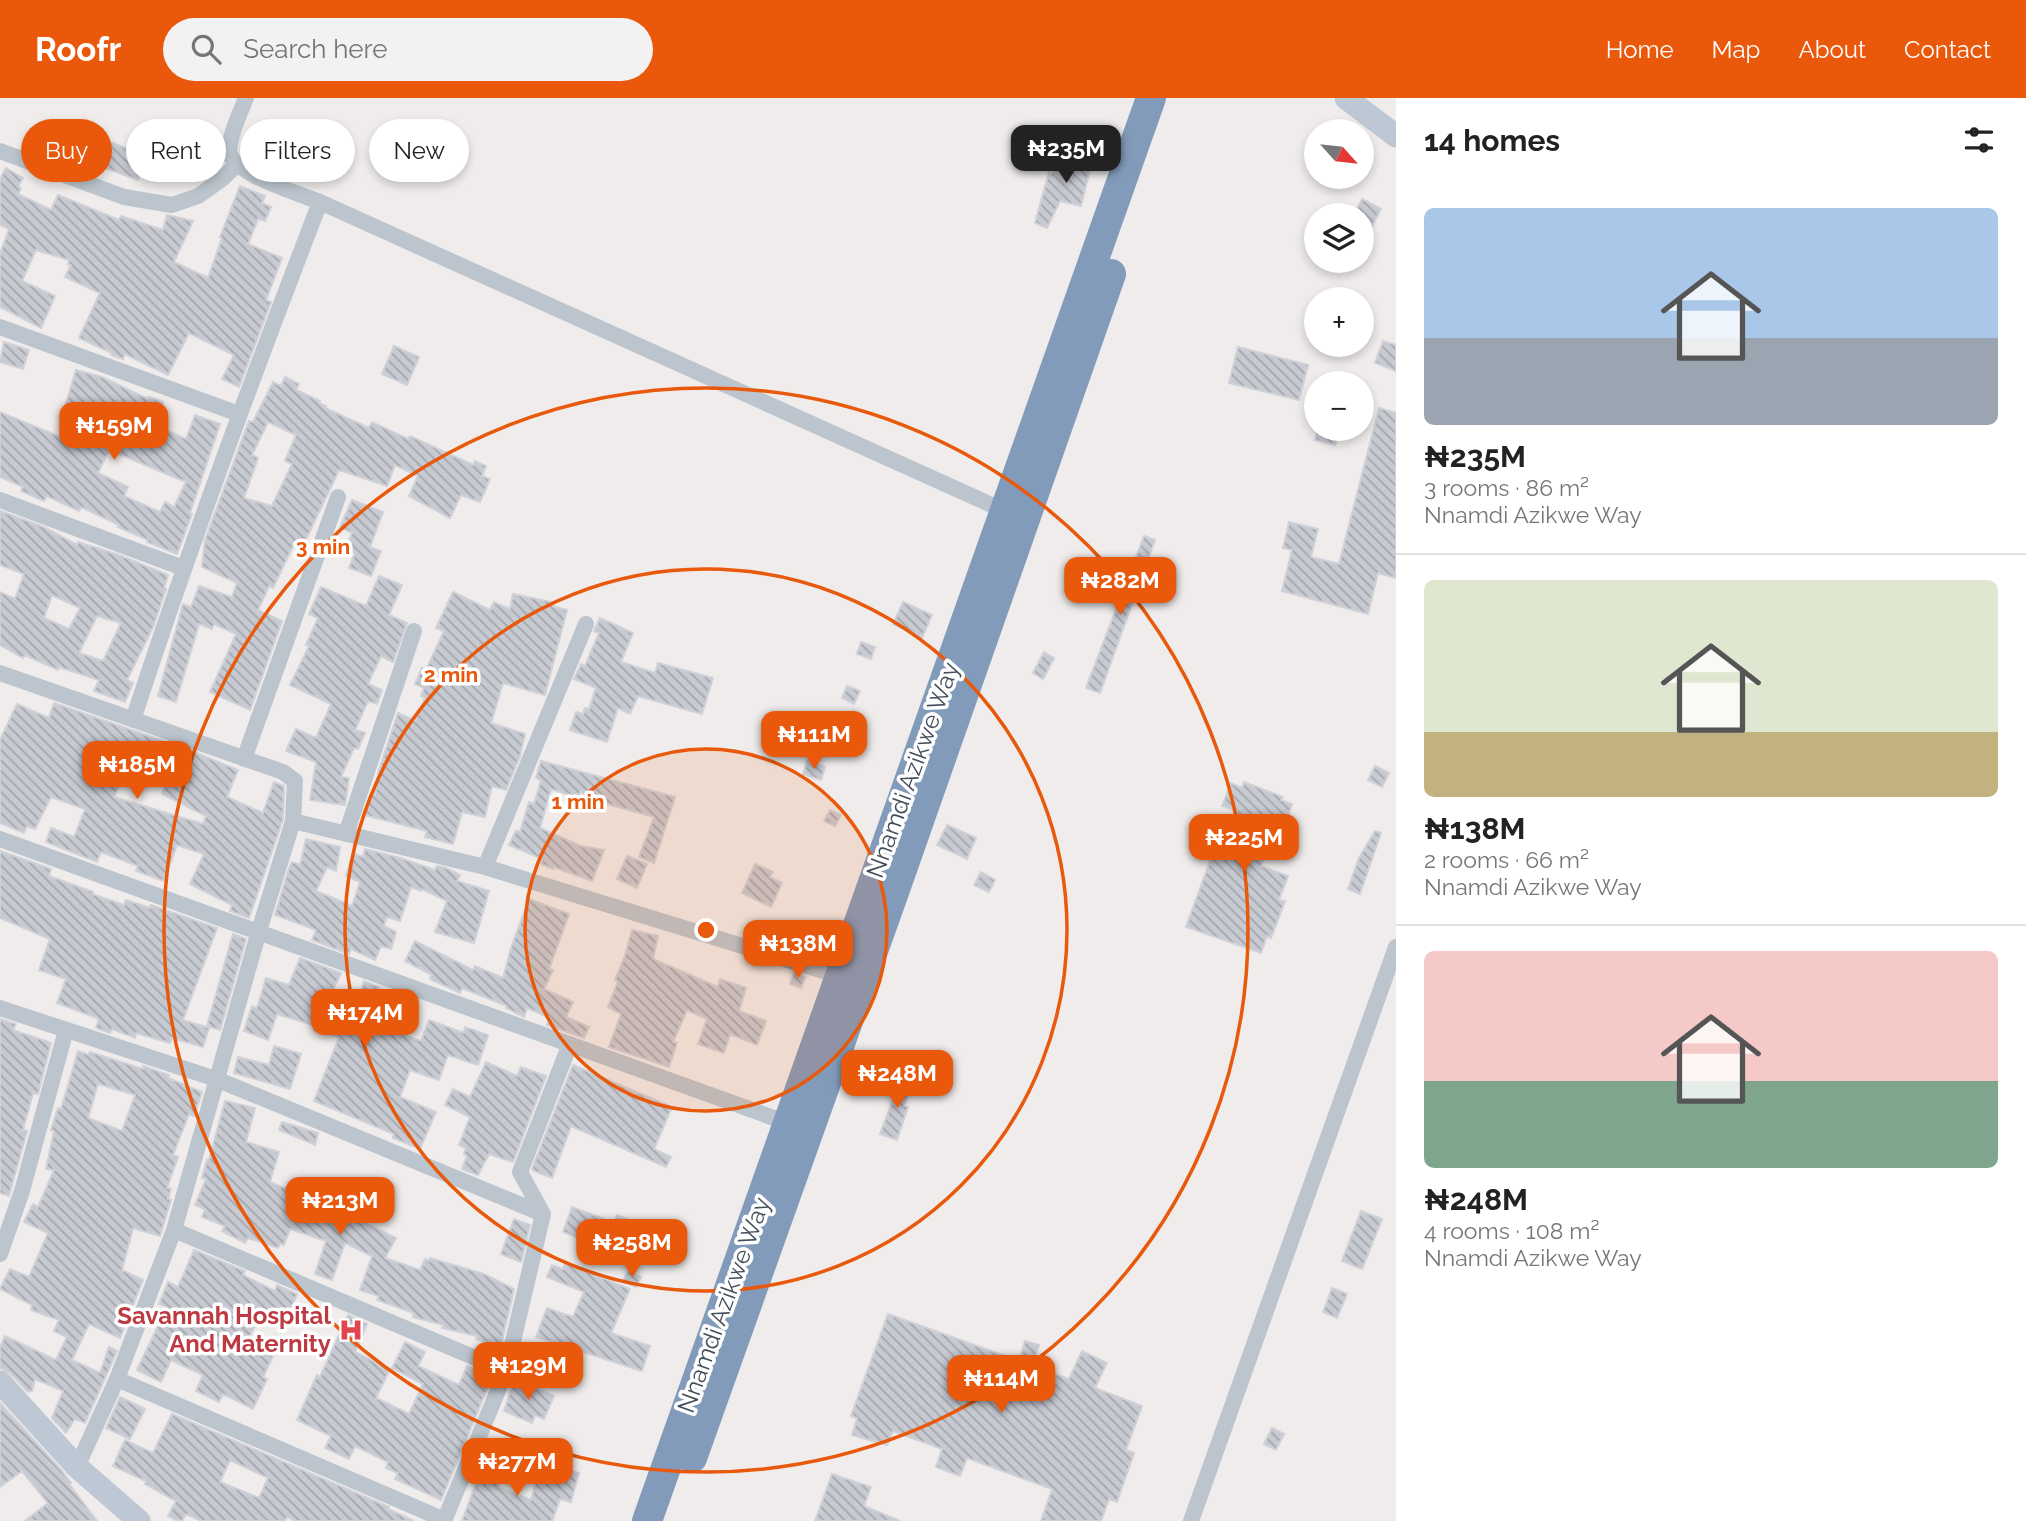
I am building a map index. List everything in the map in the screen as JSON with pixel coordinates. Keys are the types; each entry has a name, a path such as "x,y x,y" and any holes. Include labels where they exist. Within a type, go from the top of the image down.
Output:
{"highway":[{"name":"Nnamdi Azikwe Way","path":"647,1521 1151,98"},
{"name":"Nnamdi Azikwe Way","path":"669,1521 893,895 1172,98"}],"street":[{"path":"246,98 230,141 230,154 237,164 255,176 320,202 1005,511"},
{"path":"1346,98 1396,136"},
{"path":"0,151 124,197 172,205 198,196 237,164"},
{"path":"133,720 183,568 320,202"},
{"path":"0,327 239,414"},
{"path":"244,759 338,498"},
{"path":"0,500 183,568"},
{"path":"485,867 586,624"},
{"path":"346,834 414,631"},
{"path":"0,673 291,776 296,788 293,821 258,931 174,1230 117,1379 76,1467"},
{"path":"293,821 485,867 840,976"},
{"path":"0,839 788,1123"},
{"path":"1191,1521 1396,947"},
{"path":"0,1008 216,1079 543,1214"},
{"path":"0,1254 22,1191 66,1030"},
{"path":"117,1379 445,1520 506,1371 543,1214 520,1172 570,1044"},
{"path":"174,1230 506,1371"},
{"path":"0,1382 76,1467 139,1521"}],"building":[{"path":"112,143 126,148 126,176 112,171"},
{"path":"1076,144 1095,149 1081,206 1060,201 1047,228 1035,223 1049,172 1052,173 1054,166 1070,169"},
{"path":"6,168 21,177 18,194 51,210 58,195 119,220 121,216 163,230 167,215 193,221 174,262 208,278 222,238 220,237 240,186 265,196 262,203 271,207 265,221 258,219 248,244 282,258 266,300 271,302 239,387 222,379 234,355 189,333 168,375 125,354 123,359 111,355 112,353 79,338 100,293 65,277 71,265 68,264 69,260 36,250 22,281 55,296 41,328 0,307 0,254 9,229 0,225 0,179"},
{"path":"1374,205 1381,209 1374,223"},
{"path":"1383,341 1396,345 1396,371 1375,363"},
{"path":"4,342 29,350 23,369 0,362"},
{"path":"394,346 419,357 407,385 382,374"},
{"path":"1238,347 1308,365 1304,371 1299,400 1229,383"},
{"path":"76,370 102,377 148,399 149,397 163,402 154,425 186,439 195,415 220,424 177,554 147,542 148,540 81,507 79,511 47,496 44,501 21,491 23,487 0,477 0,412 75,443 90,411 66,403","holes":["109,450 186,482 174,507 165,502 160,512 124,496 128,487 98,473"]},
{"path":"285,377 299,384 296,390 320,401 325,408 369,428 372,422 473,465 475,461 486,466 482,476 490,479 480,502 461,495 450,518 409,496 418,476 395,465 387,486 339,470 301,550 293,546 273,588 269,586 258,610 282,621 250,710 210,692 236,634 214,624 212,629 199,624 176,702 158,696 183,604 191,607 199,586 232,597 237,583 202,567 205,540 249,421 253,422 273,382 281,386","holes":["268,422 296,435 285,461 292,464 272,506 244,498 258,458 252,455"]},
{"path":"1379,408 1396,413 1396,578 1378,573 1368,614 1282,591 1292,550 1283,548 1289,522 1318,529 1311,557 1339,564 1371,441 1374,441"},
{"path":"1319,441 1336,441 1335,445"},
{"path":"352,500 383,512 370,547 381,551 371,576 349,568 355,553 346,549 352,533 340,527"},
{"path":"0,511 44,527 77,545 78,542 119,555 168,575 153,627 127,680 133,683 125,702 94,691 99,680 59,667 58,670 25,655 23,658 0,645 0,592 15,599 24,574 0,565","holes":["52,595 80,608 69,629 44,618","97,616 121,623 103,661 79,653"]},
{"path":"1144,536 1155,540 1100,693 1086,688"},
{"path":"379,576 402,585 389,615 407,623 393,662 381,656 368,684 382,690 377,704 368,701 355,730 365,733 358,749 354,748 341,777 349,778 345,805 310,800 316,762 286,751 296,729 316,738 331,704 290,685 309,646 306,645 318,618 309,614 321,587 366,606"},
{"path":"453,592 490,610 494,602 510,609 513,594 552,602 552,606 567,610 545,695 503,683 491,723 525,734 520,756 506,790 492,786 485,817 462,812 453,844 425,837 427,831 364,815 371,793 375,794 379,770 398,713 415,721 425,698 421,696 424,688 415,684 422,668 426,670 444,631 436,628"},
{"path":"903,602 932,615 922,638 893,624"},
{"path":"600,618 633,633 621,662 655,673 658,663 713,678 702,714 638,696 630,714 618,708 607,742 570,730 576,712 583,714 585,708 589,709 596,688 574,679 581,664 585,666 599,633 594,631"},
{"path":"861,642 875,647 871,659 857,654"},
{"path":"1044,652 1054,658 1043,679 1033,673"},
{"path":"847,686 860,691 854,704 842,698"},
{"path":"54,703 238,770 227,797 263,813 274,782 284,786 283,819 249,918 230,911 232,905 190,884 204,854 177,845 164,881 136,871 138,866 101,852 97,862 46,842 51,828 74,837 85,809 51,797 35,829 27,826 24,833 0,823 0,740 17,704 49,718","holes":["138,757 170,770 162,794 206,816 203,824 114,797 124,774 128,776"]},
{"path":"541,761 675,797 654,863 639,857 654,817 604,803 605,800 580,792 579,798 551,789 540,828 581,846 604,850 592,881 541,864 540,858 509,845 516,831 520,832 529,802 534,804 541,780 536,778"},
{"path":"807,761 825,767 821,780 803,774"},
{"path":"1375,766 1389,773 1382,787 1368,780"},
{"path":"1244,782 1283,797 1281,800 1292,804 1284,826 1277,823 1261,866 1288,876 1279,900 1285,901 1271,938 1267,936 1261,953 1186,927 1214,850 1222,853 1237,811 1222,806 1231,783 1242,788"},
{"path":"830,810 841,815 835,826 824,821"},
{"path":"947,825 976,838 967,859 937,845"},
{"path":"1375,831 1381,833 1360,894 1348,889 1359,858"},
{"path":"306,839 340,847 336,871 327,867 316,891 352,906 360,882 346,876 353,853 363,857 365,849 435,870 437,866 446,868 460,875 457,881 489,891 474,943 435,932 447,901 422,889 421,891 411,887 400,921 387,917 384,926 396,932 391,949 381,946 375,960 351,949 349,954 312,940 316,930 275,915 289,868 292,862 300,865"},
{"path":"0,851 51,869 49,876 93,892 92,894 124,905 126,900 150,908 151,905 217,928 183,1020 209,1028 203,1047 172,1038 170,1043 136,1033 135,1038 112,1029 110,1033 96,1028 99,1019 57,1003 66,979 39,970 50,939 0,918"},
{"path":"627,856 647,864 637,888 617,879"},
{"path":"755,864 773,872 770,877 782,883 771,907 742,893"},
{"path":"981,872 995,880 989,892 974,885"},
{"path":"529,899 569,914 549,969 553,970 544,989 573,1002 566,1017 589,1027 584,1038 547,1025 550,1018 527,1008 524,1017 506,1008 507,1006 462,988 460,993 430,979 432,975 405,961 415,941 473,970 475,966 503,978"},
{"path":"632,930 658,936 653,959 718,987 720,979 746,988 739,1011 766,1021 757,1045 730,1034 724,1053 698,1044 707,1019 687,1010 673,1042 677,1043 669,1067 609,1047 621,1014 608,1007"},
{"path":"233,934 246,939 220,1030 207,1026"},
{"path":"300,958 341,973 332,992 359,999 364,981 379,987 375,998 391,1005 386,1029 421,1041 429,1020 464,1033 465,1027 488,1035 478,1065 448,1055 439,1080 410,1070 400,1097 436,1112 420,1149 393,1138 394,1134 314,1101 339,1037 314,1030 316,1026 277,1014 268,1040 244,1031 252,1006 257,1008 266,978 289,985"},
{"path":"794,973 805,977 801,988 790,984"},
{"path":"0,1019 16,1024 13,1030 51,1043 38,1094 33,1093 23,1130 27,1131 9,1196 0,1193"},
{"path":"274,1046 301,1054 290,1089 234,1073 238,1057 269,1065"},
{"path":"78,1051 89,1055 90,1052 143,1069 143,1066 169,1075 168,1078 202,1092 194,1116 189,1114 173,1155 178,1157 167,1188 171,1189 168,1199 171,1200 160,1236 133,1228 122,1270 143,1280 120,1338 89,1324 72,1360 100,1373 109,1347 117,1351 85,1423 75,1419 66,1433 52,1418 63,1391 35,1379 32,1391 28,1392 10,1373 0,1368 0,1347 5,1336 56,1360 67,1337 54,1331 59,1320 31,1310 32,1305 0,1289 10,1269 29,1277 48,1233 24,1222 33,1204 38,1207 54,1170 46,1169 54,1131 51,1130 58,1108 61,1109","holes":["98,1084 135,1095 122,1131 88,1118"]},
{"path":"486,1062 517,1076 521,1067 546,1076 513,1162 489,1154 478,1175 462,1169 467,1156 464,1154 466,1148 459,1145 470,1117 445,1105 453,1089 470,1097"},
{"path":"573,1065 672,1107 654,1149 671,1157 666,1167 571,1126 552,1178 532,1169"},
{"path":"902,1075 913,1079 904,1106 908,1107 897,1140 880,1134"},
{"path":"225,1101 255,1108 246,1142 279,1152 270,1182 301,1195 300,1198 332,1208 331,1210 362,1221 396,1238 385,1258 420,1270 425,1259 429,1261 430,1258 484,1274 514,1289 501,1345 413,1317 414,1313 377,1300 379,1296 360,1290 372,1256 345,1243 332,1280 315,1274 326,1241 290,1229 284,1245 280,1244 278,1248 248,1238 245,1243 222,1231 225,1226 202,1217 205,1209 195,1205 206,1179 202,1178"},
{"path":"282,1122 318,1133 315,1145 279,1130"},
{"path":"572,1207 614,1223 617,1215 654,1230 642,1261 563,1232"},
{"path":"1361,1211 1382,1219 1362,1269 1342,1261"},
{"path":"514,1219 530,1225 521,1262 501,1254"},
{"path":"194,1250 245,1271 243,1275 275,1291 277,1285 297,1294 285,1323 261,1313 247,1342 274,1354 263,1377 267,1379 253,1409 223,1394 219,1402 196,1391 203,1375 171,1360 161,1382 137,1370 167,1307 159,1304 168,1282 178,1287"},
{"path":"565,1263 630,1289 611,1333 650,1346 642,1371 536,1337 547,1308 573,1317 584,1292 547,1277 552,1265 563,1269"},
{"path":"628,1271 641,1277 636,1287 623,1281"},
{"path":"1332,1288 1347,1294 1337,1318 1323,1312"},
{"path":"888,1314 1019,1361 1025,1341 1039,1345 1032,1366 1069,1379 1082,1351 1107,1363 1095,1388 1142,1406 1126,1450 1134,1453 1117,1502 1109,1499 1101,1521 1041,1521 1052,1489 967,1458 960,1476 936,1467 942,1449 893,1431 887,1445 852,1435 857,1418 851,1416"},
{"path":"348,1315 367,1324 355,1352 390,1369 376,1398 409,1414 423,1384 392,1368 405,1342 425,1352 418,1366 459,1385 467,1366 492,1377 441,1500 395,1479 398,1473 386,1468 388,1462 355,1446 349,1459 325,1448 331,1436 297,1420"},
{"path":"517,1380 554,1396 544,1419 535,1415 532,1423 504,1411 513,1383 516,1384"},
{"path":"120,1397 145,1409 130,1439 106,1428"},
{"path":"0,1403 62,1471 97,1521 25,1521 48,1503 22,1471 0,1487"},
{"path":"172,1414 389,1507 388,1509 414,1521 296,1521 287,1517 285,1521 201,1521 186,1514 182,1521 178,1521 168,1516 176,1501 145,1484 146,1481 113,1466 125,1440 153,1453","holes":["230,1460 268,1478 259,1498 220,1482"]},
{"path":"1272,1428 1284,1434 1276,1450 1264,1444"},
{"path":"484,1461 505,1469 498,1487 531,1500 538,1473 562,1480 565,1469 579,1473 571,1502 560,1499 552,1521 462,1521"},
{"path":"832,1474 871,1487 864,1506 900,1521 815,1521"}],"place":[{"name":"Savannah Hospital And Maternity","path":"351,1330"}]}
